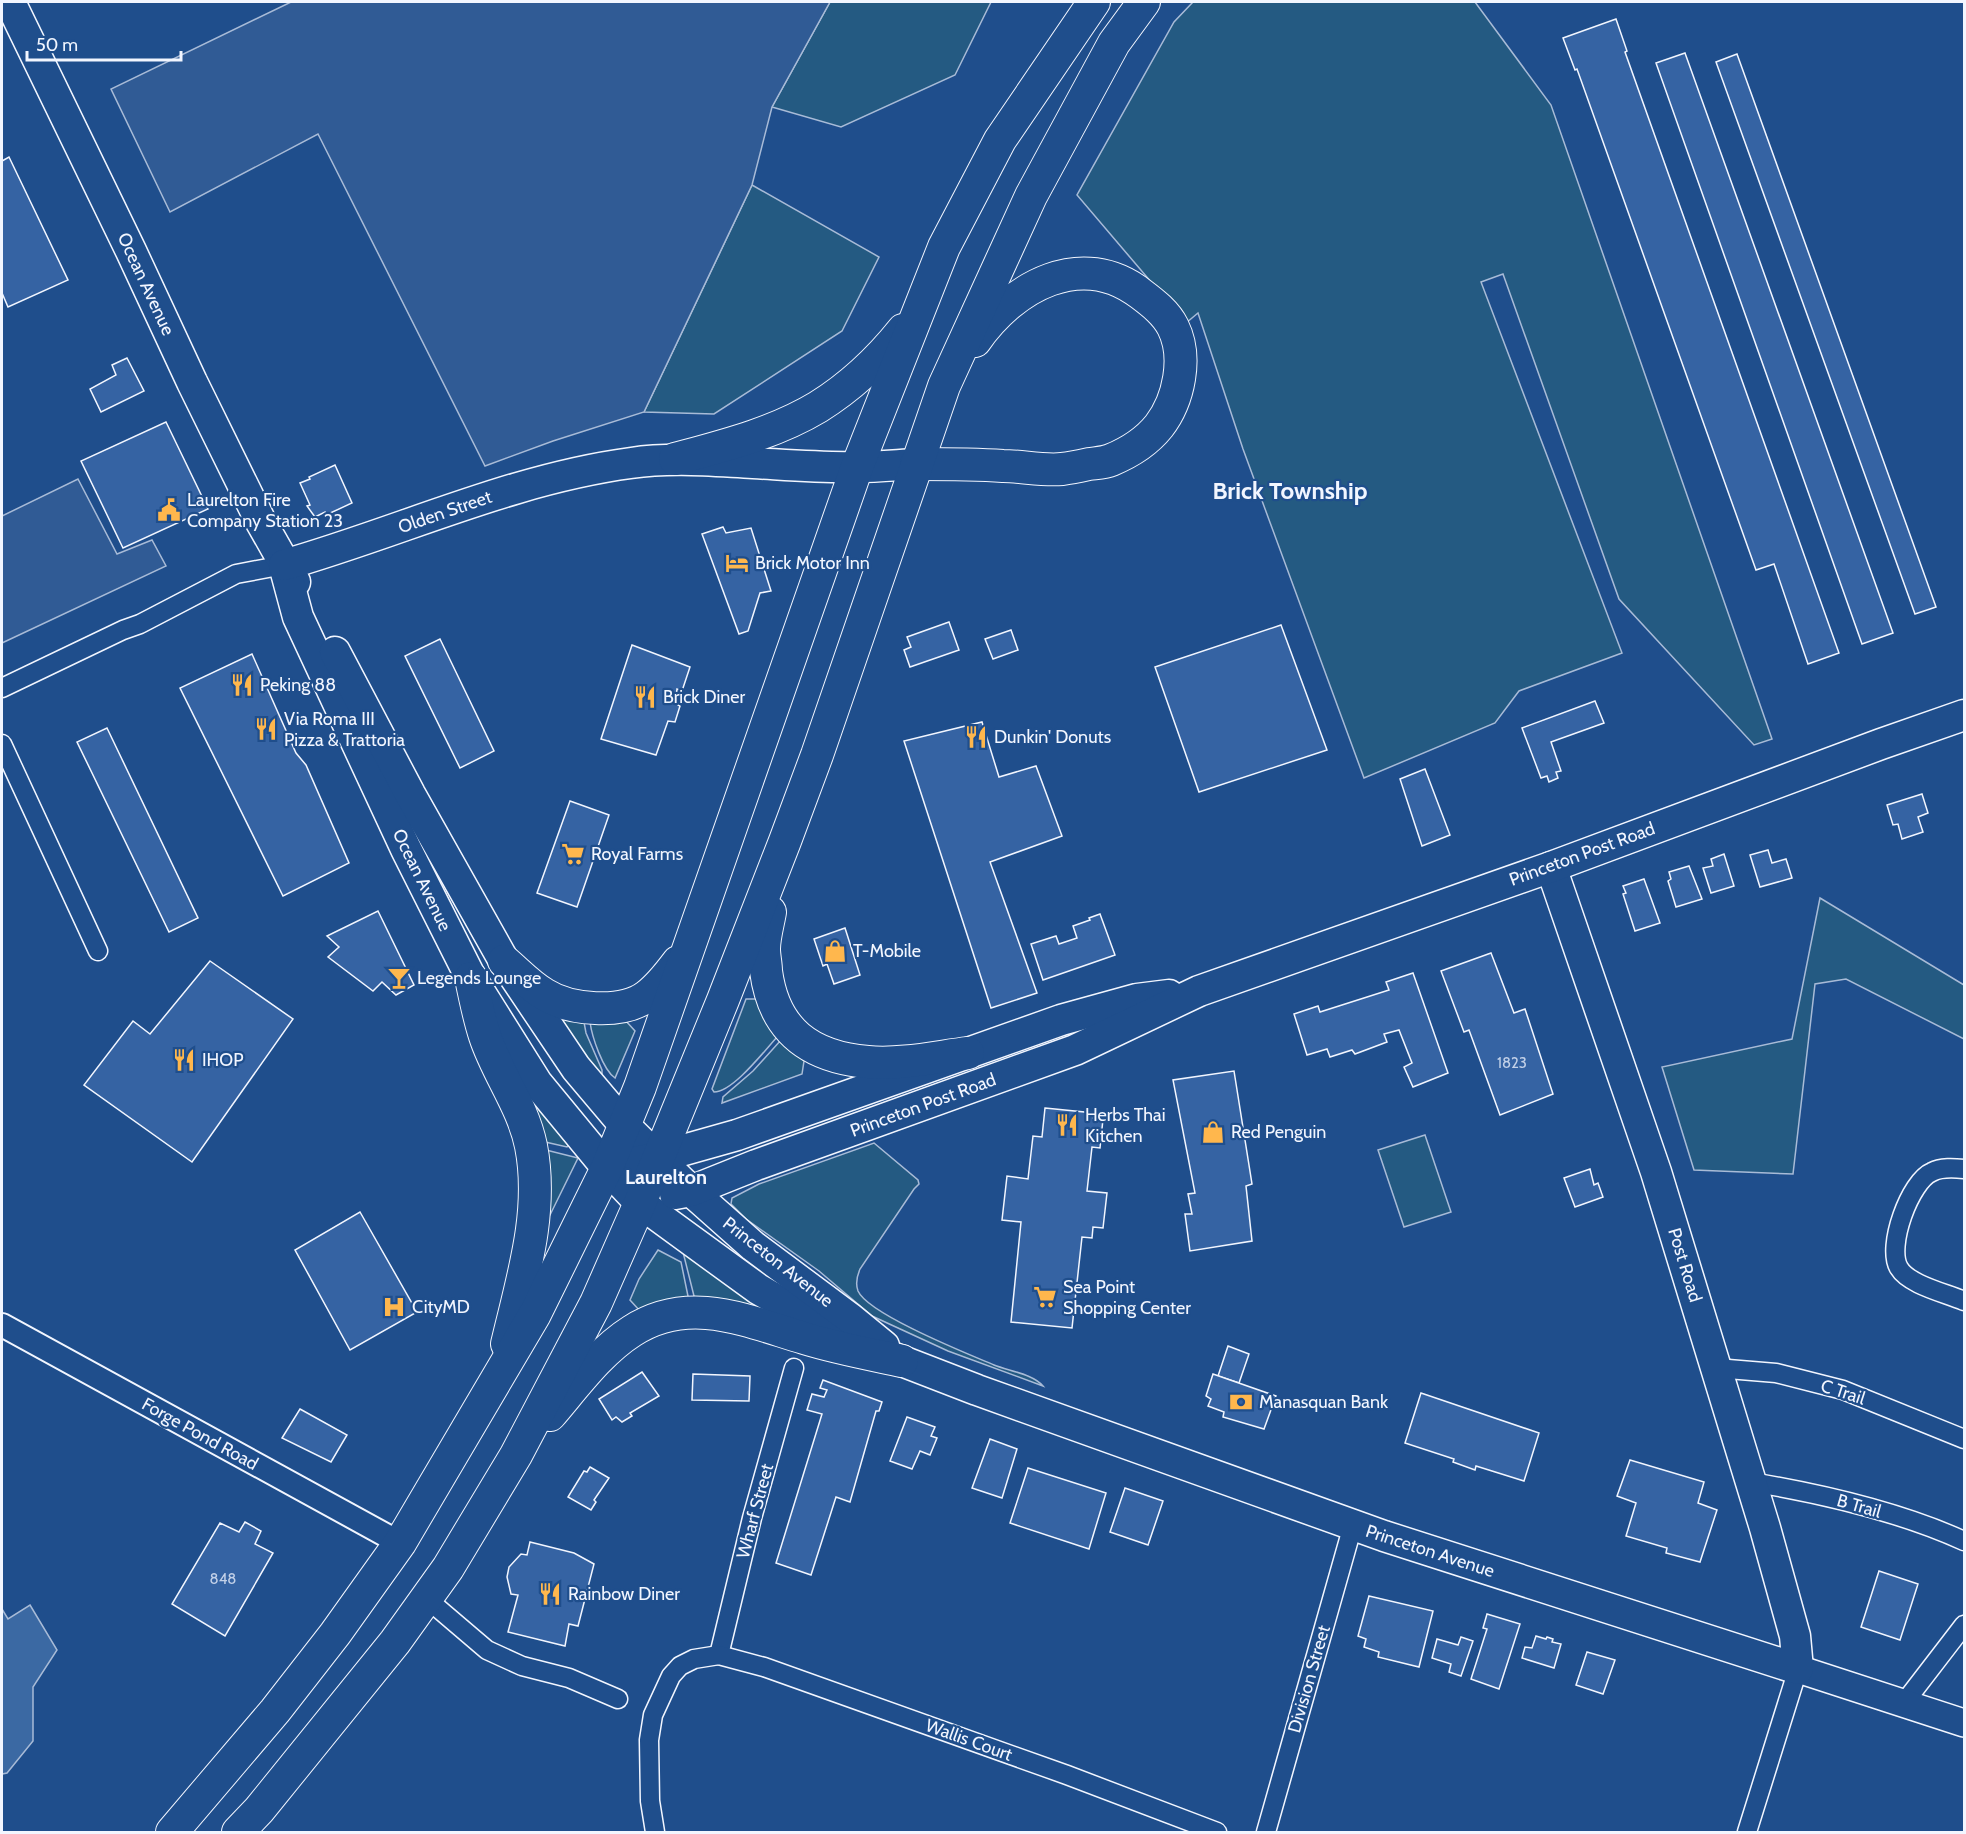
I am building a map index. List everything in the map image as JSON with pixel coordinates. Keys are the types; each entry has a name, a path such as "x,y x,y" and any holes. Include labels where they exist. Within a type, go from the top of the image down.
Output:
{"highway":[{"path":"172,1833 275,1711 335,1634 400,1543 535,1314 607,1168 625,1126 857,467 944,247 1000,140 1094,2"},
{"path":"238,1833 395,1642 448,1568 516,1455 596,1303 659,1157 785,841 820,747 944,386 1031,196 1114,43 1144,2"},
{"path":"916,464 1060,469 1109,461 1137,446 1159,426 1172,402 1179,381 1181,365 1173,327 1159,308 1120,281 1097,274 1074,273 1041,281 1010,303 980,334 944,386"},
{"path":"675,459 728,444 778,426 817,407 861,375 889,347 921,309"},
{"path":"785,841 764,949 768,987 777,1012 789,1028 804,1043 830,1056 869,1062 919,1060 968,1053"},
{"path":"504,961 543,994 564,1003 609,1009 646,997 667,976 690,946"},
{"path":"471,978 485,1037 514,1096 531,1144 534,1171 535,1210 529,1248 500,1376"},
{"path":"516,1455 608,1349 634,1329 664,1317 694,1312 719,1313 836,1347 902,1361"}],"main road":[{"name":"Ocean Avenue","path":"10,2 197,392 284,565 313,609 410,794 504,961 576,1068 625,1126 659,1157"},
{"name":"Olden Street","path":"284,565 536,482 594,468 675,459 857,467 916,464"},
{"name":"Ocean Avenue","path":"284,565 298,617 401,838 471,978 537,1083 607,1168"},
{"name":"Princeton Post Road","path":"640,1203 691,1191 756,1165 1076,1050 1199,991 1551,867 1965,715"},
{"name":"Post Road","path":"1551,867 1656,1172 1751,1482 1795,1636 1798,1669"},
{"name":"Princeton Post Road","path":"607,1168 659,1157 737,1135 1061,1020 1137,999 1199,991"},
{"name":"Princeton Avenue","path":"659,1157 691,1191 753,1246 851,1319 902,1361"},
{"name":"Princeton Avenue","path":"607,1168 640,1203 758,1289 845,1339 1353,1525 1461,1562 1965,1723"}],"street":[{"name":"Olden Street","path":"2,688 140,624 236,574 284,565"},
{"path":"2,744 98,951"},
{"path":"1965,1169 1951,1168 1932,1171 1921,1180 1900,1218 1896,1240 1898,1266 1910,1280 1965,1301"},
{"name":"Forge Pond Road","path":"2,1325 400,1543"},
{"name":"Wharf Street","path":"719,1655 752,1518 794,1368"},
{"name":"C Trail","path":"1716,1368 1776,1373 1843,1390 1965,1439"},
{"name":"B Trail","path":"1751,1482 1813,1493 1935,1527 1965,1540"},
{"name":"Division Street","path":"1266,1833 1353,1525"},
{"path":"426,1598 486,1650 522,1666 569,1678 618,1699"},
{"path":"1904,1703 1965,1624"},
{"path":"654,1833 650,1801 649,1740 653,1715 671,1676 680,1666 694,1659 719,1655"},
{"name":"Wallis Court","path":"719,1655 764,1667 1044,1767 1217,1833"},
{"path":"1747,1833 1798,1669"}],"shaded area":[{"path":"291,2 830,2 772,107 752,185 644,412 553,441 485,466 318,134 170,212 111,89"},
{"path":"830,2 991,2 955,75 841,127 772,107"},
{"path":"1193,2 1475,2 1551,105 1772,739 1754,745 1619,599 1503,274 1481,282 1622,653 1519,691 1495,723 1364,778 1243,449 1198,313 1186,323 1077,195 1174,22"},
{"path":"752,185 879,257 842,331 714,414 644,412"},
{"path":"78,479 117,554 152,540 166,566 2,643 2,516"},
{"path":"1820,898 1964,985 1964,1039 1846,979 1815,984 1793,1174 1694,1170 1662,1067 1792,1039"},
{"path":"746,999 758,999 778,1036 739,1078 722,1090 714,1092 712,1089"},
{"path":"559,1015 584,1022 586,1033 602,1070 602,1076 552,1022"},
{"path":"625,1020 635,1031 615,1078 602,1061 590,1022"},
{"path":"781,1040 804,1061 802,1074 722,1103 723,1097 753,1071"},
{"path":"535,1097 573,1140 567,1147 541,1141 529,1101"},
{"path":"1425,1135 1451,1212 1404,1227 1378,1150"},
{"path":"874,1143 918,1180 919,1184 860,1269 857,1280 858,1291 880,1311 899,1322 981,1360 1027,1376 1043,1386 948,1351 872,1316 819,1271 746,1219 731,1204 732,1198 759,1184"},
{"path":"542,1149 578,1158 550,1215 542,1213"},
{"path":"682,1248 764,1306 761,1313 695,1300"},
{"path":"658,1250 681,1262 689,1301 640,1311 630,1300 639,1279"},
{"path":"30,1605 57,1650 33,1687 33,1741 7,1773 2,1774 2,1609 8,1619"}],"building":[{"path":"1616,19 1627,51 1625,52 1839,653 1808,664 1774,564 1756,570 1577,69 1575,70 1563,38"},
{"path":"1685,53 1893,633 1862,644 1656,63"},
{"path":"1737,54 1936,607 1915,614 1716,62"},
{"path":"9,157 68,280 8,307 2,293 2,161"},
{"path":"127,358 144,391 101,412 90,389 116,375 112,365"},
{"path":"166,422 208,509 123,548 81,461"},
{"path":"335,465 352,503 326,515 325,512 315,517 307,506 310,505 300,483"},
{"name":"Brick Motor Inn","path":"723,527 726,533 751,528 771,591 760,593 748,631 739,634 702,534"},
{"path":"949,622 959,650 910,667 904,650 911,647 907,637"},
{"path":"1281,625 1327,750 1199,792 1155,667"},
{"path":"1011,630 1018,650 993,659 985,639"},
{"path":"440,639 494,751 460,768 405,656"},
{"name":"Brick Diner","path":"632,645 690,667 682,691 677,689 675,703 680,706 675,722 668,721 656,755 601,739"},
{"path":"252,654 296,753 306,765 349,863 283,896 180,688"},
{"path":"1595,701 1604,723 1551,742 1561,771 1556,772 1558,778 1549,782 1547,776 1541,778 1522,728"},
{"path":"982,722 999,777 1036,766 1062,836 990,862 1037,993 991,1008 904,741"},
{"path":"107,728 198,918 169,932 77,742"},
{"path":"1425,769 1450,835 1422,846 1400,779"},
{"path":"1922,794 1928,813 1918,817 1923,832 1902,839 1898,824 1893,825 1887,805"},
{"name":"Royal Farms","path":"570,801 609,815 577,907 537,893"},
{"path":"1768,850 1772,863 1786,859 1792,878 1760,887 1750,855"},
{"path":"1724,854 1734,886 1711,893 1703,868 1713,866 1711,859"},
{"path":"1689,866 1702,899 1676,907 1668,881 1671,879 1669,872"},
{"path":"1644,879 1660,923 1635,931 1623,894 1626,893 1623,886"},
{"path":"378,911 414,985 396,995 382,982 373,991 328,957 339,947 327,936"},
{"path":"1100,914 1115,955 1043,980 1031,944 1056,936 1059,944 1077,938 1073,926"},
{"name":"T-Mobile","path":"845,928 860,975 834,984 827,964 823,966 814,939"},
{"path":"1491,953 1514,1013 1525,1009 1553,1094 1500,1115 1469,1030 1464,1032 1441,971"},
{"name":"IHOP","path":"210,961 293,1019 192,1162 84,1085 133,1021 150,1034"},
{"path":"1413,973 1448,1073 1413,1087 1404,1067 1412,1063 1399,1030 1384,1034 1387,1042 1355,1054 1352,1050 1330,1057 1327,1049 1307,1055 1294,1014 1318,1006 1320,1012 1389,990 1386,982"},
{"name":"Red Penguin","path":"1234,1071 1252,1184 1246,1186 1252,1241 1190,1251 1185,1214 1192,1214 1188,1194 1195,1193 1173,1080"},
{"path":"1045,1108 1094,1113 1093,1118 1103,1119 1100,1148 1092,1147 1087,1191 1107,1193 1103,1228 1093,1227 1092,1238 1082,1237 1072,1328 1011,1322 1021,1222 1002,1220 1007,1176 1028,1179 1033,1136 1042,1137"},
{"path":"1590,1169 1594,1185 1598,1183 1603,1197 1575,1207 1564,1178"},
{"path":"360,1212 417,1312 350,1350 295,1250"},
{"path":"1228,1346 1249,1354 1239,1383 1218,1376"},
{"path":"642,1372 659,1396 630,1413 632,1416 622,1422 616,1417 612,1420 599,1399"},
{"path":"693,1374 750,1376 749,1401 692,1400"},
{"name":"Manasquan Bank","path":"1213,1374 1276,1396 1264,1429 1223,1417 1224,1412 1208,1406 1211,1399 1206,1396"},
{"path":"823,1380 882,1402 879,1411 876,1411 850,1502 836,1497 811,1575 776,1563 822,1414 807,1410 812,1394 824,1397 827,1390 820,1388"},
{"path":"1421,1393 1539,1433 1524,1481 1476,1466 1475,1470 1453,1462 1454,1459 1405,1443"},
{"path":"300,1409 347,1435 331,1462 282,1438"},
{"path":"907,1417 935,1427 931,1436 937,1438 930,1455 920,1451 912,1469 890,1461"},
{"path":"990,1439 1017,1449 1002,1498 972,1488"},
{"path":"1630,1460 1704,1482 1698,1503 1717,1510 1700,1562 1666,1553 1667,1548 1626,1536 1636,1503 1617,1496"},
{"path":"590,1467 609,1478 594,1500 596,1502 591,1510 568,1497 584,1471 587,1472"},
{"path":"1028,1468 1106,1493 1089,1549 1010,1523"},
{"path":"1125,1488 1163,1501 1148,1545 1110,1532"},
{"path":"245,1522 261,1531 255,1544 273,1553 225,1636 172,1604 220,1523 239,1532"},
{"name":"Rainbow Diner","path":"530,1542 574,1553 594,1564 578,1626 569,1624 565,1646 508,1632 518,1595 511,1594 507,1577 509,1567 521,1554 527,1555"},
{"path":"1879,1571 1918,1584 1900,1640 1861,1627"},
{"path":"1369,1596 1433,1611 1419,1667 1378,1657 1379,1652 1364,1647 1366,1639 1358,1636"},
{"path":"1487,1614 1520,1624 1499,1689 1471,1679 1487,1629 1483,1628"},
{"path":"1536,1636 1546,1639 1547,1637 1553,1639 1552,1642 1561,1644 1554,1668 1522,1658 1525,1647 1532,1648"},
{"path":"1461,1637 1473,1641 1461,1676 1449,1672 1451,1664 1432,1658 1437,1639 1458,1645"},
{"path":"1587,1652 1615,1660 1603,1694 1576,1685"}],"place":[{"name":"Laurelton Fire Company Station 23","path":"169,510"},
{"name":"Brick Motor Inn","path":"737,563"},
{"name":"Peking 88","path":"242,685"},
{"name":"Brick Diner","path":"645,697"},
{"name":"Via Roma III Pizza & Trattoria","path":"266,729"},
{"name":"Dunkin' Donuts","path":"976,737"},
{"name":"Royal Farms","path":"573,854"},
{"name":"T-Mobile","path":"835,951"},
{"name":"Legends Lounge","path":"399,978"},
{"name":"IHOP","path":"184,1060"},
{"name":"Herbs Thai Kitchen","path":"1067,1125"},
{"name":"Red Penguin","path":"1213,1132"},
{"name":"Sea Point Shopping Center","path":"1045,1297"},
{"name":"CityMD","path":"394,1307"},
{"name":"Manasquan Bank","path":"1241,1402"},
{"name":"Rainbow Diner","path":"550,1594"}],"district":[{"name":"Brick Township","path":"1290,490"},
{"name":"Laurelton","path":"666,1177"}]}
